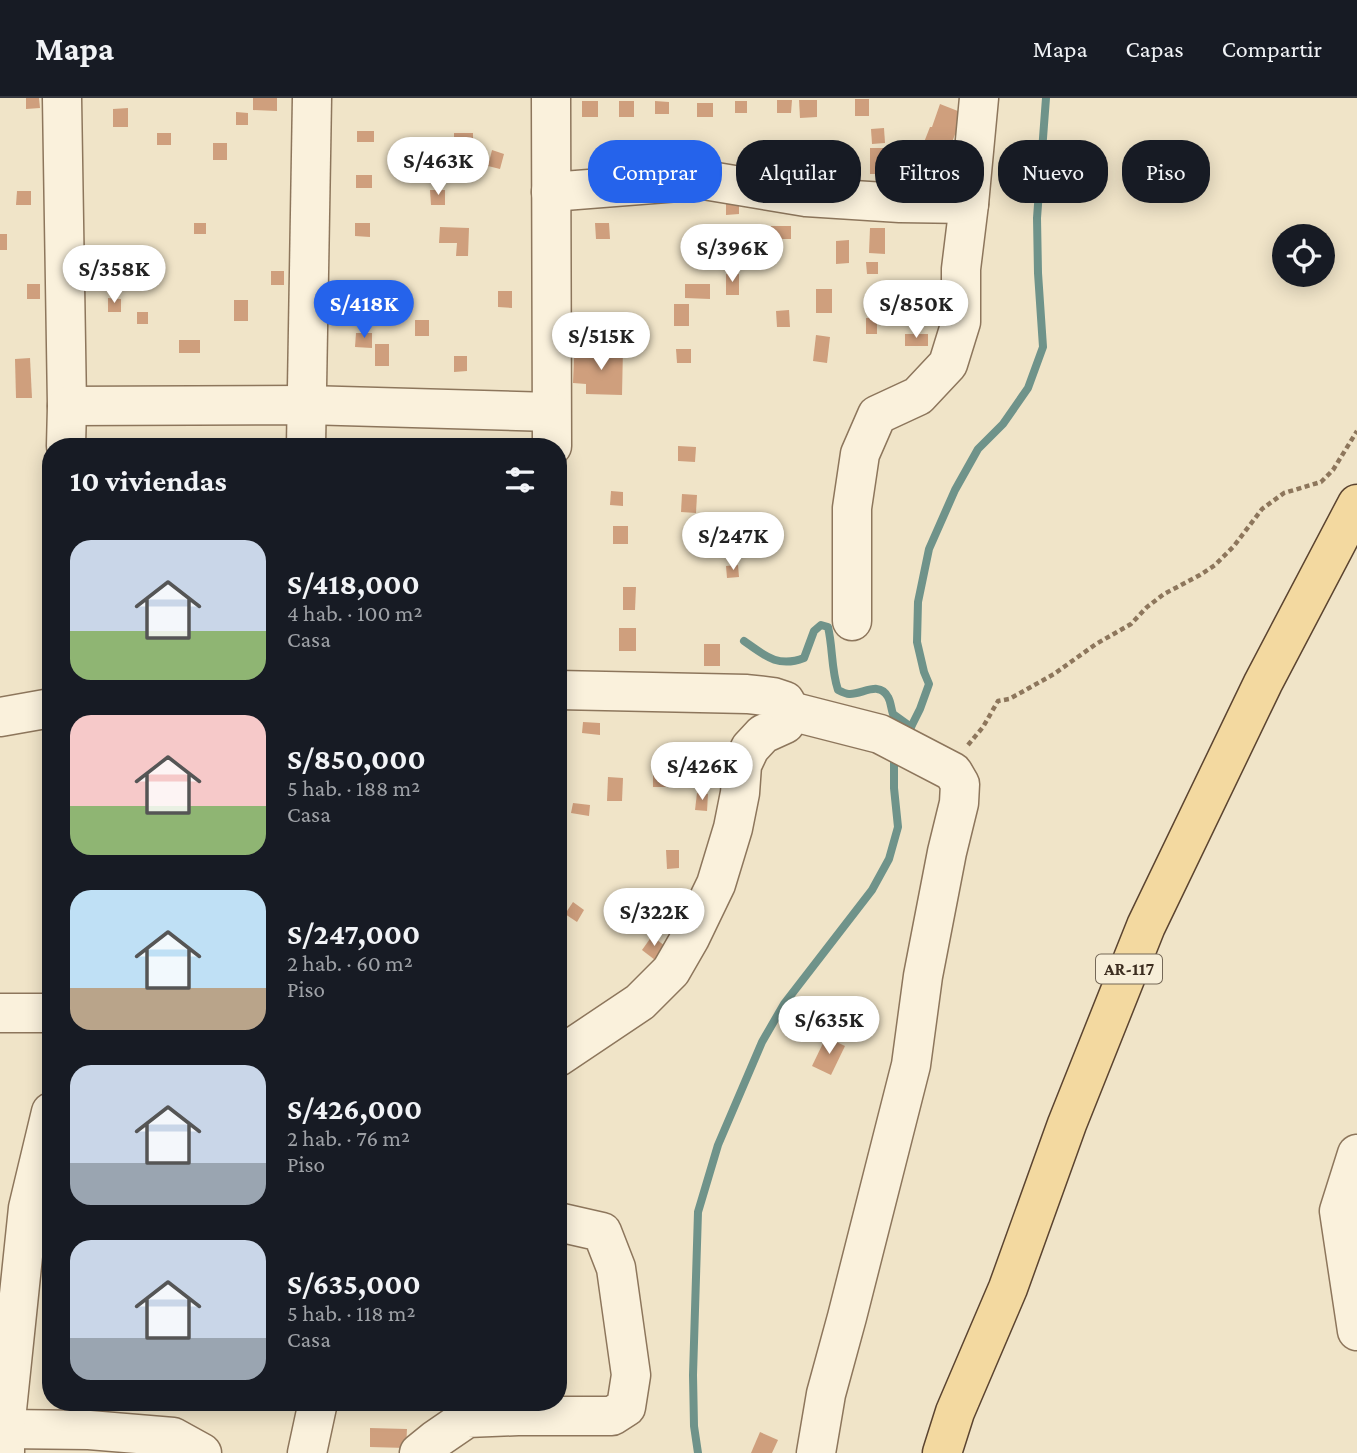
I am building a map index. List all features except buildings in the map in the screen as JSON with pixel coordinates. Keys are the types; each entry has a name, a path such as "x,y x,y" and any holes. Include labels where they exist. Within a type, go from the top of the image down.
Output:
{"main road":[{"name":"AR-117","path":"943,1453 955,1412 1007,1288 1067,1124 1146,926 1263,683 1357,505"}],"street":[{"path":"62,98 66,438"},
{"path":"306,438 312,98"},
{"path":"67,406 306,405 552,429 551,98"},
{"path":"852,621 852,508 860,454 877,415 918,396 948,364 961,322 961,269 979,98"},
{"path":"551,192 704,180 806,197 900,204 969,204"},
{"path":"567,690 747,694 785,701 790,712 785,724 763,734 750,748 743,765 733,828 716,884 671,971 640,1002 567,1051"},
{"path":"0,717 42,710"},
{"path":"790,712 880,734 953,772 960,784 959,803 923,976 911,1065 826,1394 816,1453"},
{"path":"0,1013 42,1013"},
{"path":"42,1150 28,1208 5,1441 89,1430 173,1437 202,1453"},
{"path":"1357,1154 1348,1217 1357,1331"},
{"path":"419,1453 467,1418 612,1416 626,1407 631,1375 616,1268 602,1232 567,1224"},
{"path":"307,1453 316,1411"}],"path":[{"path":"953,772 964,749 973,741 998,701 1009,699 1054,674 1096,644 1131,624 1164,594 1215,565 1234,547 1262,509 1284,493 1321,482 1333,470 1357,431"}],"waterway":[{"path":"906,737 929,684 917,642 918,602 929,549 955,490 978,449 1003,424 1028,388 1043,347 1037,218 1046,98"},
{"path":"744,641 772,659 795,661 804,658 814,631 821,625 828,627 838,690 849,694 875,689 884,692 890,701 893,714 911,727"},
{"path":"698,1453 694,1426 693,1375 698,1212 718,1145 762,1042 784,1004 872,890 889,859 898,827 894,788 894,759 897,755"}]}
